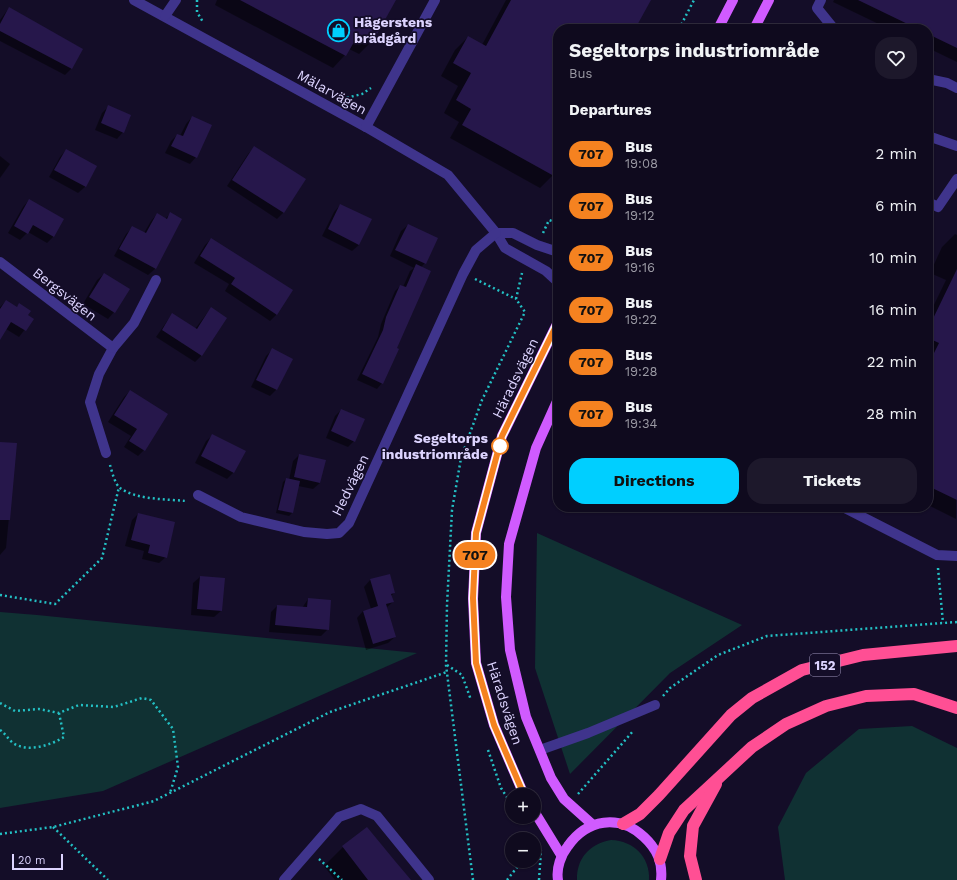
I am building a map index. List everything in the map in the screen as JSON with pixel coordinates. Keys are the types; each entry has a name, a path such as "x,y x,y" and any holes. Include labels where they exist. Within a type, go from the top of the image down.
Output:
{"highway":[{"name":"152","path":"622,824 640,814 659,796 731,715 752,698 802,670 863,655 957,646"},
{"path":"662,872 669,833 684,810 722,773 752,747 786,724 826,706 866,696 914,694 946,703 957,708"},
{"path":"696,880 690,856 693,826 722,773"}],"main road":[{"path":"721,24 733,0"},
{"path":"757,24 769,0"},
{"name":"Häradsvägen","path":"521,788 494,725 476,663 473,598 476,533 502,436 553,332"},
{"name":"Häradsvägen","path":"553,410 536,448 509,544 506,597 510,650 526,717 551,778 564,799 593,825"},
{"path":"541,822 561,855"},
{"path":"558,880 561,855 576,834 593,825 606,822 622,824 634,828 649,841 654,846 662,872"}],"street":[{"name":"Mälarvägen","path":"134,0 366,127 448,175 496,233 505,248 546,271 553,277"},
{"path":"165,16 176,0"},
{"path":"366,127 435,0"},
{"path":"821,0 817,8 830,24"},
{"path":"933,80 946,83 957,88"},
{"path":"933,138 957,146"},
{"path":"933,204 938,207 957,179"},
{"path":"496,233 513,233 537,245 553,250"},
{"name":"Hedvägen","path":"198,495 241,517 304,532 327,534 339,533 350,523 463,274 476,250 496,233"},
{"name":"Bergsvägen","path":"0,262 113,348"},
{"path":"106,453 90,402 99,374 113,348 134,323 156,280"},
{"path":"853,512 937,555 957,556"},
{"path":"540,750 588,733 655,705"},
{"path":"284,880 339,817 361,809 378,816 429,880"}],"path":[{"path":"196,0 197,12 205,24"},
{"path":"682,24 694,0"},
{"path":"339,100 362,94 373,87"},
{"path":"537,245 549,220 553,221"},
{"path":"516,299 523,270 528,262"},
{"path":"463,274 516,299 525,312 482,400 460,458 452,510 447,605 447,672 473,880"},
{"path":"0,596 54,604 102,558 119,487 106,453"},
{"path":"119,487 140,496 169,500 192,502 198,495"},
{"path":"937,555 943,623"},
{"path":"655,705 670,688 718,655 767,636 957,622"},
{"path":"0,834 53,827 154,801 330,712 447,672"},
{"path":"0,703 15,710 39,709 59,713 79,705 114,707 142,698 150,700 172,729 178,767 170,793"},
{"path":"0,730 14,743 26,747 52,744 64,737 59,713"},
{"path":"577,794 634,728"},
{"path":"53,827 108,880"},
{"path":"310,851 342,880"},
{"path":"507,880 516,868"},
{"path":"539,880 540,868"}],"green space":[{"path":"537,533 742,625 670,673 570,774 535,668"},
{"path":"0,612 417,653 103,791 0,808"},
{"path":"912,726 957,748 957,880 785,880 778,827 806,773 859,729"},
{"path":"611,840 627,843 639,852 647,864 649,880 577,880 579,865 586,853 597,844"}],"building":[{"name":"Hägerstens brädgård","path":"240,0 396,0 372,43 358,35 346,56"},
{"path":"511,0 651,0 638,24 553,24 553,175 462,125 471,109 456,100 471,73 453,63 468,36 486,46"},
{"path":"858,0 957,0 957,48 933,36 933,24 908,24"},
{"path":"9,7 83,49 72,69 0,31 0,24"},
{"path":"108,105 131,115 124,133 101,123"},
{"path":"192,116 212,125 197,158 171,146 177,134 183,136"},
{"path":"254,146 306,179 284,213 232,180"},
{"path":"66,149 97,166 86,187 54,170"},
{"path":"29,199 64,219 54,237 33,225 28,234 14,226"},
{"path":"340,204 372,219 359,245 328,229"},
{"path":"170,212 182,219 156,269 119,249 132,226 146,233 157,213 167,219"},
{"path":"408,224 438,238 426,264 395,250"},
{"path":"211,238 293,290 277,315 231,284 235,278 200,256"},
{"path":"416,264 431,271 383,384 362,374 383,330 386,317 400,285 406,287"},
{"path":"957,269 957,500 933,488 933,355 939,343 933,340 933,319"},
{"path":"104,273 130,289 115,313 89,297"},
{"path":"6,300 17,307 19,303 31,311 28,315 34,319 26,331 11,322 0,340 0,309"},
{"path":"211,307 227,318 202,356 162,330 172,313 197,329"},
{"path":"272,348 293,359 277,390 256,380"},
{"path":"130,390 168,414 145,451 129,441 137,429 114,415"},
{"path":"341,409 365,419 355,442 331,431"},
{"path":"212,434 246,451 234,473 201,456"},
{"path":"0,442 17,443 10,520 0,520"},
{"path":"299,454 326,460 320,483 294,477"},
{"path":"286,478 300,481 293,513 278,510"},
{"path":"138,513 175,522 167,558 148,553 150,545 131,540"},
{"path":"390,574 395,593 391,594 394,602 386,604 396,637 373,644 363,611 378,606 370,579"},
{"path":"200,576 225,578 222,611 197,609"},
{"path":"308,598 331,600 329,630 275,625 277,605 307,607"},
{"path":"367,827 411,880 368,880 342,846"}],"bus line":[{"name":"707","path":"521,788 494,725 476,663 473,598 476,533 502,436 553,332"}],"place":[{"name":"Hägerstens brädgård","path":"339,30"},
{"name":"Segeltorps industriområde","path":"500,446"}]}
